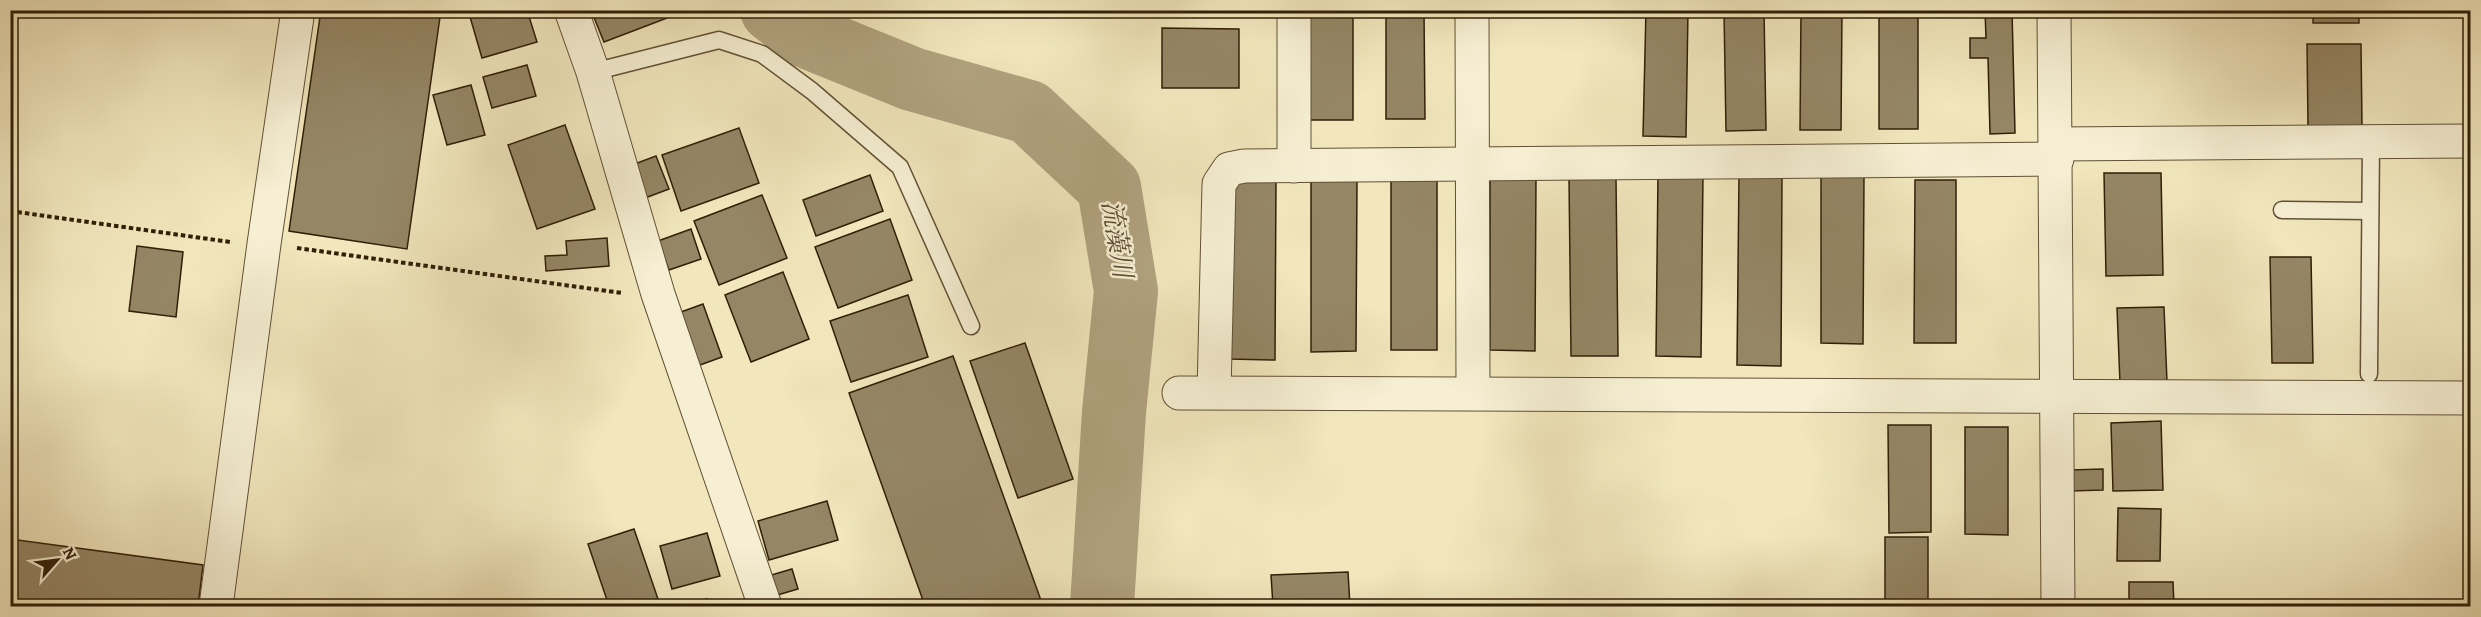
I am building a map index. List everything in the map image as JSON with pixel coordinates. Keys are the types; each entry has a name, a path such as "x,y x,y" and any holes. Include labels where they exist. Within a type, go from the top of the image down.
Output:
{"street":[{"path":"216,606 298,10"},
{"path":"571,10 593,72 658,294 765,606"},
{"path":"1294,10 1294,166"},
{"path":"1472,10 1473,393"},
{"path":"2055,10 2059,396 2058,606"},
{"path":"1214,392 1219,184 1229,170 1244,166 1472,164 2470,141"},
{"path":"1179,393 2470,398"}],"lane":[{"path":"593,72 719,40 762,54 812,91 900,167 971,326"},
{"path":"2369,374 2371,142"},
{"path":"2282,210 2370,211"}],"path":[{"path":"10,211 636,295 658,294"}],"building":[{"path":"321,10 441,10 407,249 289,231"},
{"path":"468,10 527,10 537,42 482,58"},
{"path":"591,10 664,10 667,18 604,42"},
{"path":"1095,10 1131,10 1131,14 1096,16"},
{"path":"1308,10 1353,10 1353,120 1309,120"},
{"path":"1386,10 1424,10 1425,119 1386,119"},
{"path":"1646,10 1688,10 1686,137 1643,136"},
{"path":"1724,10 1764,10 1766,130 1726,131"},
{"path":"1801,10 1842,10 1841,130 1800,130"},
{"path":"1879,10 1918,10 1918,129 1879,129"},
{"path":"1985,10 2012,10 2015,133 1990,134 1988,58 1970,58 1970,38 1986,38"},
{"path":"2313,10 2359,10 2359,23 2313,23"},
{"path":"1162,28 1239,29 1239,88 1162,88"},
{"path":"2307,44 2361,44 2362,126 2308,127"},
{"path":"527,65 536,96 492,108 483,77"},
{"path":"471,85 485,135 447,145 433,95"},
{"path":"565,125 595,209 537,229 508,145"},
{"path":"739,128 759,183 681,211 662,155"},
{"path":"656,156 669,189 637,201 624,168"},
{"path":"1658,172 1703,173 1701,357 1656,356"},
{"path":"2104,173 2161,173 2163,275 2106,276"},
{"path":"870,175 883,211 816,236 803,200"},
{"path":"1739,175 1782,175 1781,366 1737,365"},
{"path":"1490,176 1536,176 1535,351 1490,350"},
{"path":"1821,176 1864,176 1863,344 1821,343"},
{"path":"1231,177 1276,178 1275,360 1229,359"},
{"path":"1391,178 1437,178 1437,350 1391,350"},
{"path":"1569,178 1616,178 1618,356 1571,356"},
{"path":"1311,180 1357,180 1356,351 1311,352"},
{"path":"1915,180 1956,180 1956,343 1914,343"},
{"path":"762,195 787,258 719,285 694,221"},
{"path":"890,219 912,280 838,308 815,247"},
{"path":"691,229 701,259 669,270 658,241"},
{"path":"607,238 609,266 546,271 545,256 567,255 566,241"},
{"path":"137,246 183,252 176,317 129,311"},
{"path":"2270,257 2311,257 2313,363 2272,363"},
{"path":"783,272 809,339 751,362 725,295"},
{"path":"908,295 928,357 851,382 830,321"},
{"path":"703,304 722,357 689,369 670,316"},
{"path":"2164,307 2167,382 2120,383 2117,308"},
{"path":"1025,343 1073,479 1018,498 970,361"},
{"path":"953,356 1043,606 925,606 849,393"},
{"path":"2161,421 2163,490 2113,491 2111,423"},
{"path":"1888,425 1931,425 1931,532 1889,533"},
{"path":"1965,427 2008,427 2008,535 1965,534"},
{"path":"2103,469 2103,490 2071,491 2070,470"},
{"path":"827,501 838,540 769,560 758,521"},
{"path":"2118,508 2161,509 2160,561 2117,561"},
{"path":"634,529 658,599 636,606 609,606 588,544"},
{"path":"707,533 720,576 672,589 660,546"},
{"path":"1885,537 1928,537 1928,606 1885,606"},
{"path":"10,539 203,565 198,606 10,606"},
{"path":"792,569 798,589 774,596 768,576"},
{"path":"1348,572 1350,606 1273,606 1271,575"},
{"path":"2129,582 2173,582 2174,606 2129,606"},
{"path":"707,599 709,606 680,605"}],"waterway":[{"name":"流藻川","path":"772,10 806,36 912,79 1029,112 1109,187 1126,291 1114,412 1102,606"}]}
